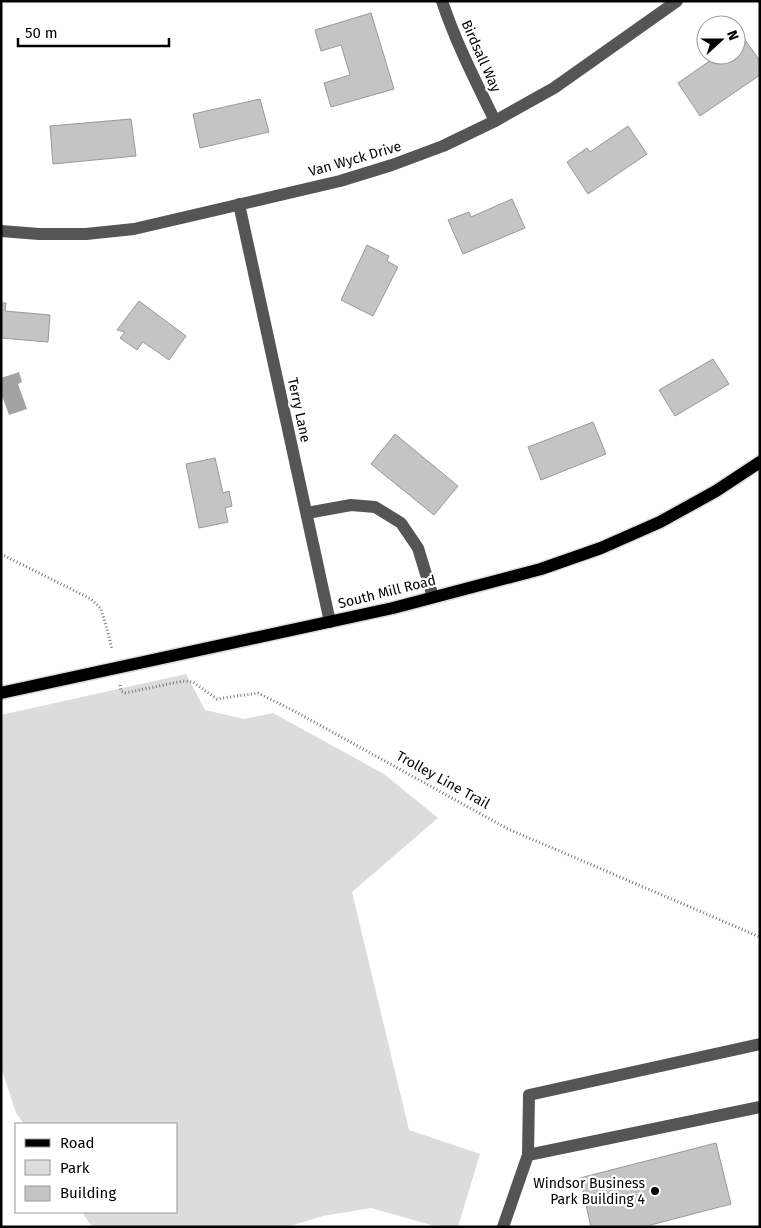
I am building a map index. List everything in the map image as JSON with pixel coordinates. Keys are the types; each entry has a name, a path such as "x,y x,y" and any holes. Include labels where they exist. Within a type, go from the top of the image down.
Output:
{"main road":[{"name":"South Mill Road","path":"1,693 393,608 541,569 602,548 660,522 716,491 760,462"}],"street":[{"name":"Birdsall Way","path":"442,1 464,58 495,122"},
{"name":"Van Wyck Drive","path":"1,231 39,234 86,234 134,229 340,181 392,165 443,146 495,122 554,88 677,1"},
{"name":"Terry Lane","path":"239,204 330,622"},
{"path":"307,513 351,505 375,507 401,522 418,548 433,597"},
{"path":"503,1227 528,1155 530,1095 760,1044"},
{"path":"528,1155 760,1107"}],"path":[{"path":"1,554 91,599 101,609 112,650"},
{"name":"Trolley Line Trail","path":"120,685 121,691 124,693 182,681 193,682 217,699 258,693 508,829 760,936"}],"green space":[{"path":"186,674 205,710 244,719 273,713 384,774 438,818 352,892 409,1130 480,1154 458,1227 438,1227 371,1208 323,1216 287,1227 92,1227 83,1213 178,1213 178,1123 23,1123 16,1113 1,1067 1,715"}],"shaded area":[{"path":"19,372 22,382 18,384 27,409 9,415 1,393 1,378"}],"building":[{"path":"371,13 394,89 331,107 324,83 350,75 341,45 321,51 315,30"},
{"path":"746,41 760,61 760,75 700,116 678,83 704,65 746,65"},
{"path":"260,99 269,132 200,148 193,114"},
{"path":"131,119 136,156 53,164 50,126"},
{"path":"628,126 647,154 588,194 567,162 587,148 590,152"},
{"path":"512,199 525,228 463,254 448,220 469,212 471,217"},
{"path":"367,245 389,256 387,261 398,267 373,316 341,300"},
{"path":"139,301 186,336 169,360 143,342 137,350 120,338 125,332 117,330"},
{"path":"1,303 6,303 5,311 50,315 48,342 1,338"},
{"path":"713,359 729,384 675,416 659,390"},
{"path":"593,422 606,454 541,480 528,447"},
{"path":"395,434 458,486 434,515 371,464"},
{"path":"215,458 223,493 229,491 232,506 225,508 228,522 199,528 186,464"},
{"name":"Windsor Business Park Building 4","path":"716,1143 731,1204 643,1227 591,1227 580,1178"}],"place":[{"name":"Windsor Business Park Building 4","path":"655,1191"}]}
